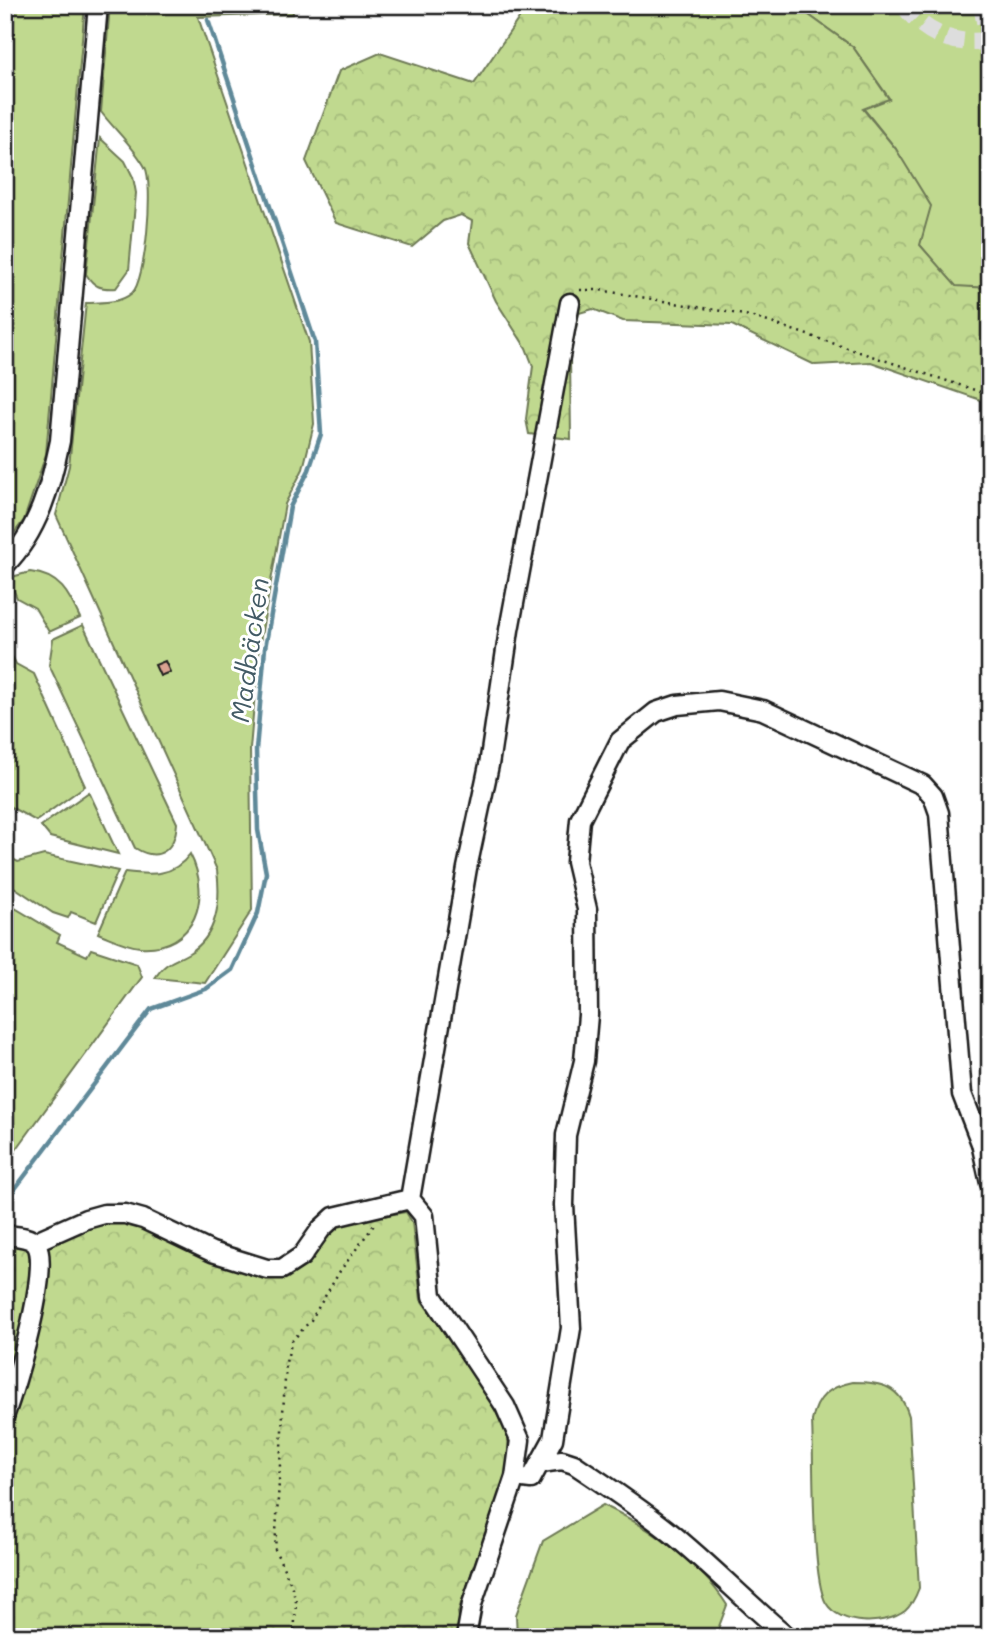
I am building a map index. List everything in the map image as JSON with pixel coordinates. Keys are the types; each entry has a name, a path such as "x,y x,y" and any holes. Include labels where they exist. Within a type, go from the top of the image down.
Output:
{"street":[{"path":"5,565 34,524 45,497 60,441 98,5"},
{"path":"466,1637 472,1604 515,1477 520,1454 516,1425 432,1296 424,1216 410,1199 467,868 489,765 509,631 570,303"},
{"path":"515,1477 531,1479 553,1440 571,1328 564,1205 566,1135 587,1041 589,935 576,842 587,801 620,741 656,712 697,701 738,703 763,710 923,785 933,796 939,813 943,892 965,1102 981,1143 990,1183"},
{"path":"34,1242 86,1219 104,1214 125,1214 143,1219 212,1252 267,1269 282,1269 302,1256 321,1229 334,1217 392,1206 410,1199"},
{"path":"5,1235 34,1242 38,1246 40,1264 30,1327 5,1414"},
{"path":"541,1463 562,1460 574,1464 639,1509 671,1533 737,1595 788,1637"}],"path":[{"path":"570,303 576,291 587,289 750,316 990,395"},
{"path":"294,1637 296,1602 291,1584 275,1550 286,1362 292,1341 311,1320 363,1237 392,1206"}],"green space":[{"path":"5,5 85,5 46,454 24,520 5,545"},
{"path":"110,5 292,5 293,14 198,17 309,342 314,424 303,469 285,504 259,647 250,749 252,910 205,983 155,978 166,965 199,946 212,927 218,905 217,870 56,515 69,466 86,303 116,301 132,293 137,285 145,252 149,192 145,167 101,112"},
{"path":"554,5 795,5 853,47 889,99 863,109 896,149 931,206 920,245 956,286 990,288 990,407 984,401 871,362 815,365 732,325 623,321 593,309 579,313 570,356 571,439 529,434 526,419 533,366 526,348 496,301 469,243 472,221 461,215 443,221 412,247 336,223 306,161 339,71 380,53 474,84 524,11"},
{"path":"795,5 990,5 990,288 956,287 920,245 896,149 863,108 889,98 853,47"},
{"path":"100,138 125,161 133,177 136,193 129,270 116,288 98,286 86,274"},
{"path":"30,572 49,577 62,587 80,618 49,632 35,608 17,598 8,578"},
{"path":"83,625 177,823 169,847 158,854 135,848 49,665 53,639"},
{"path":"5,643 16,664 34,674 85,786 36,821 5,804"},
{"path":"89,792 118,854 50,837 41,826"},
{"path":"190,854 196,870 199,903 194,918 175,940 159,946 140,947 98,933 125,872 153,874 169,871"},
{"path":"5,855 18,862 44,855 118,871 96,922 71,912 68,918 53,913 5,881"},
{"path":"5,902 60,935 57,942 87,956 91,949 137,964 142,977 5,1165"},
{"path":"406,1212 412,1222 421,1300 485,1390 508,1436 509,1466 458,1612 462,1637 5,1637 5,1240 48,1244 84,1226 119,1219 286,1276 304,1266 339,1223"},
{"path":"853,1382 873,1383 889,1388 901,1398 909,1416 919,1588 905,1611 875,1621 852,1620 833,1611 826,1603 821,1589 818,1569 812,1421 817,1405 825,1394"},
{"path":"603,1505 672,1547 716,1589 727,1605 715,1637 517,1637 516,1615 543,1541"}],"building":[{"path":"165,661 170,672 160,676 155,665"}],"waterway":[{"name":"Madbäcken","path":"5,1202 151,1009 206,989 232,970 258,913 266,873 258,830 256,750 265,648 290,507 309,470 321,434 315,342 208,20"}],"tunnel":[{"path":"904,5 921,24 942,36 965,42 990,40"},
{"path":"982,5 990,49"}]}
